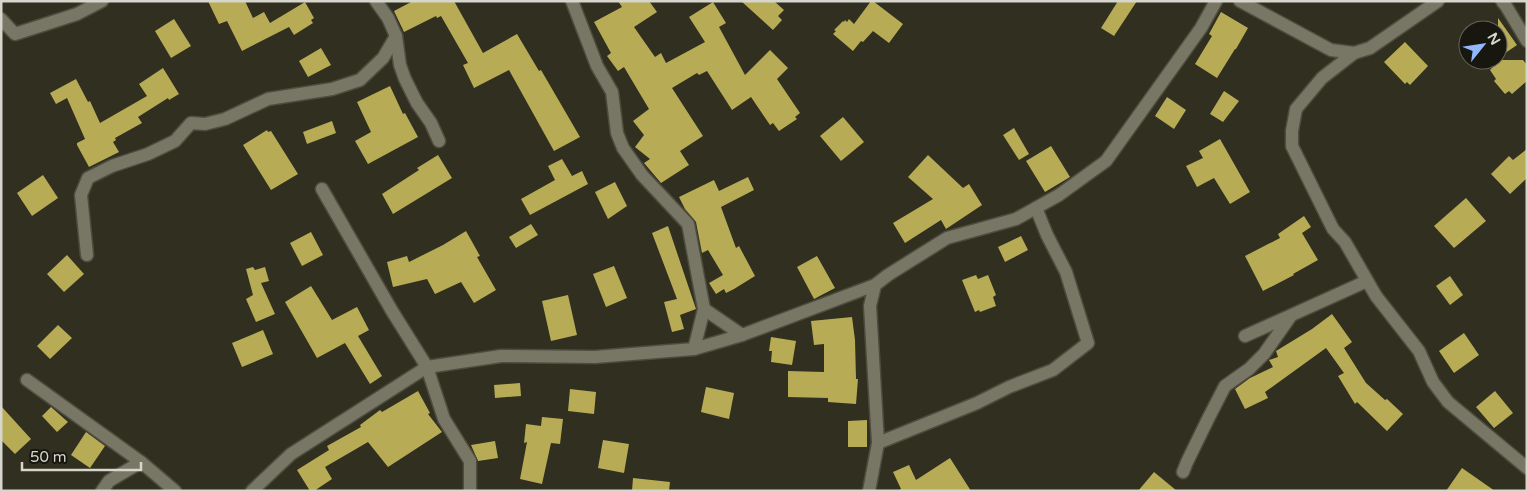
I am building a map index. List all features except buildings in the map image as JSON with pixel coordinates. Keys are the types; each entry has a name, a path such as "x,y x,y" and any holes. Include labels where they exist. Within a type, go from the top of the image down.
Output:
{"street":[{"path":"1,18 15,34 77,14 102,1"},
{"path":"376,1 388,18 396,36 400,66 405,79 417,103 432,124 439,141"},
{"path":"572,1 594,60 612,92 617,133 623,148 642,175 688,224 704,309 694,349"},
{"path":"252,491 291,454 427,367 501,356 595,358 694,349 742,335 875,285 947,238 1016,219 1060,195 1106,161 1201,28 1216,1"},
{"path":"1240,1 1331,50 1354,53"},
{"path":"1438,1 1370,48 1354,53 1322,78 1296,109 1292,131 1292,146 1333,230 1345,242 1376,296 1419,351 1433,382 1448,402 1527,468"},
{"path":"1502,1 1527,41"},
{"path":"87,254 81,195 88,178 112,166 148,154 175,142 191,123 205,124 225,119 268,99 332,89 360,80 384,58 396,36"},
{"path":"322,189 392,311 427,367 444,419 470,460 470,491"},
{"path":"878,443 1053,370 1088,343 1066,272 1036,208"},
{"path":"1244,336 1367,281"},
{"path":"869,491 878,443 870,306 875,285"},
{"path":"704,309 742,335"},
{"path":"1183,472 1225,386 1249,369 1264,354 1290,317"},
{"path":"27,380 141,462 175,491"},
{"path":"102,491 109,481 141,462"}]}
